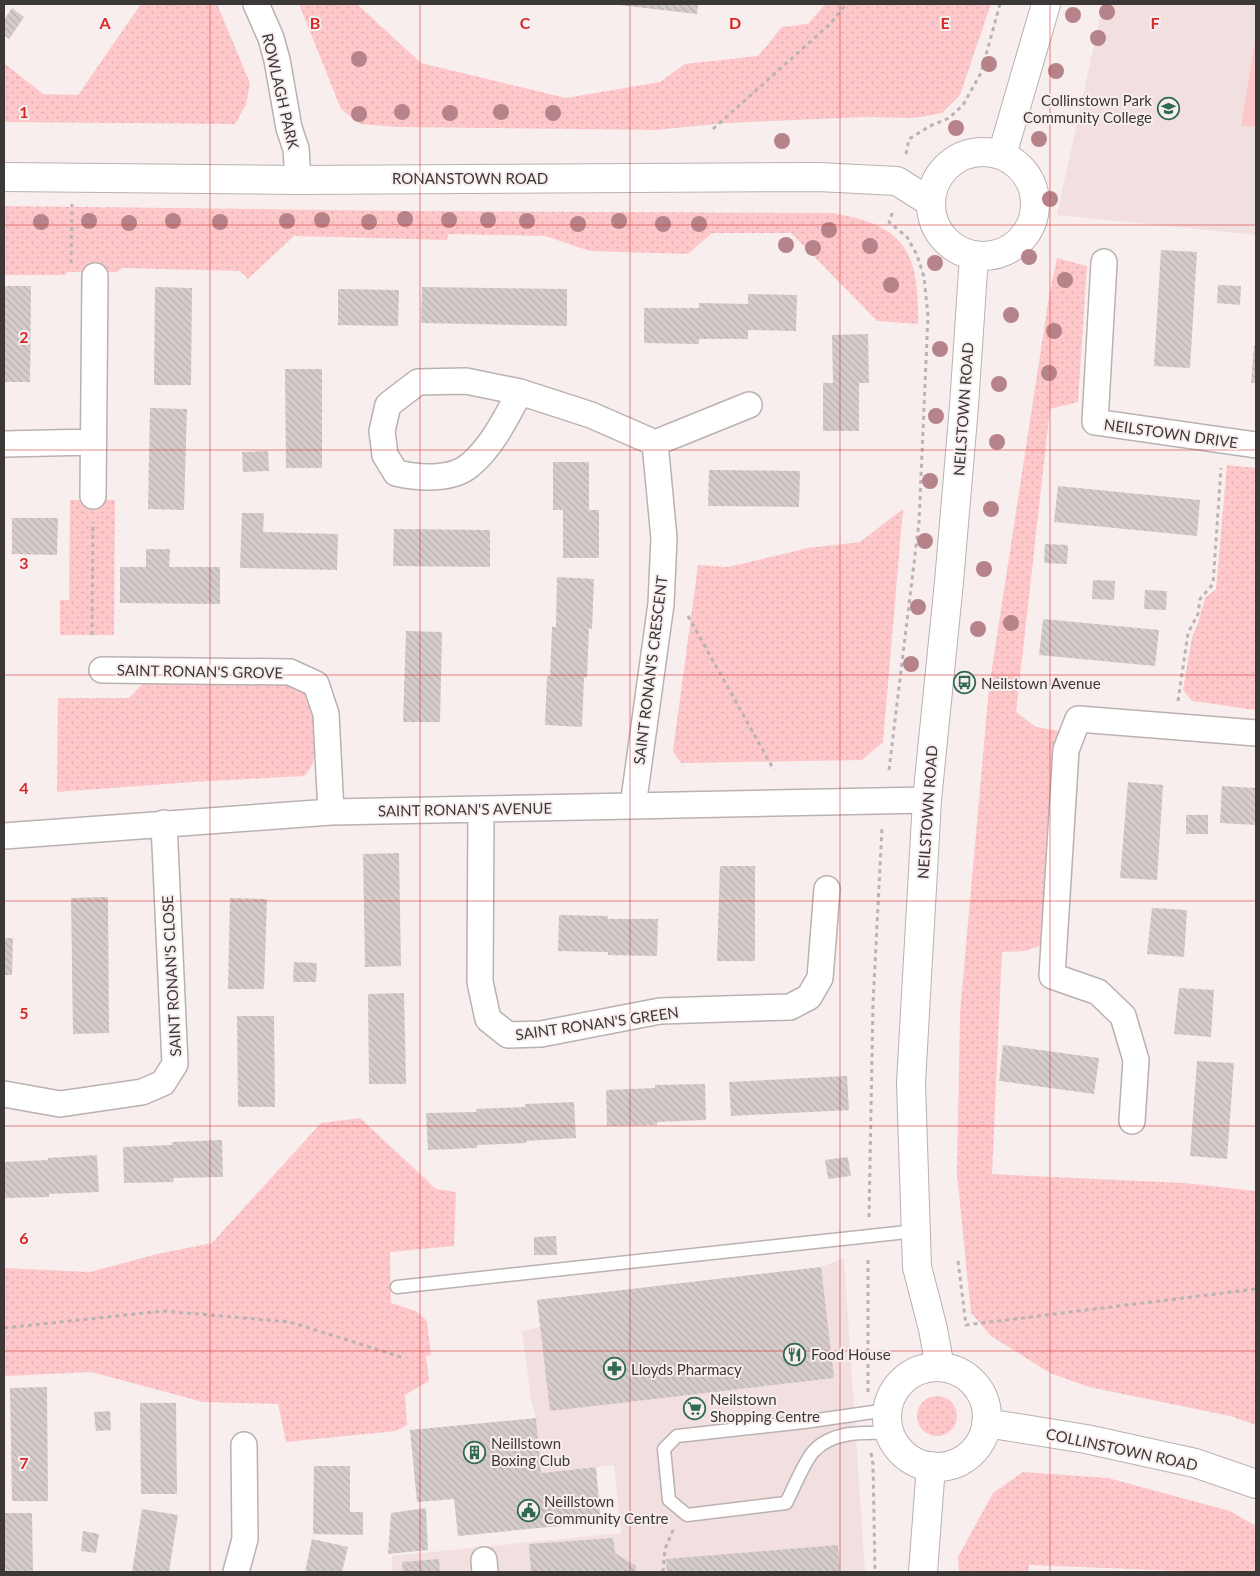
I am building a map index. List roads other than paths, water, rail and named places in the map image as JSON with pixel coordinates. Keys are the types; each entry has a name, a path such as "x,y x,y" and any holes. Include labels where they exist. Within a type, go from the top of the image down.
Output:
{"street":[{"name":"ROWLAGH PARK","path":"256,4 271,38 277,60 296,149 298,180"},
{"path":"1002,155 1046,4"},
{"path":"974,152 1002,155 1019,166 1029,179 1034,195 1035,212 1030,227 1020,241 1006,251 990,256 974,256 959,251 947,242 938,231 932,217 930,202 936,179 946,166 958,157 974,152"},
{"name":"RONANSTOWN ROAD","path":"4,177 298,180 818,177 897,181 930,202"},
{"name":"NEILSTOWN ROAD","path":"940,1367 934,1329 917,1267 911,1083 927,800 949,582 974,256"},
{"name":"NEILSTOWN DRIVE","path":"1104,262 1095,422 1256,445"},
{"path":"93,496 94,276"},
{"path":"520,392 497,434 470,466 449,476 417,478 396,473 385,455 382,431 388,406 418,382 466,381 520,392 591,415 655,443 749,405"},
{"path":"4,444 93,442"},
{"name":"SAINT RONAN'S CRESCENT","path":"633,806 661,604 664,538 655,443"},
{"name":"SAINT RONAN'S GROVE","path":"102,670 290,672 316,684 326,714 331,812"},
{"path":"1132,1121 1136,1060 1123,1016 1098,992 1052,976 1066,750 1078,719 1256,733"},
{"name":"SAINT RONAN'S AVENUE","path":"4,836 331,812 927,800"},
{"name":"SAINT RONAN'S GREEN","path":"481,809 480,982 488,1019 508,1035 541,1034 660,1011 790,1007 809,997 820,978 827,889"},
{"name":"SAINT RONAN'S CLOSE","path":"4,1094 60,1104 142,1092 163,1083 175,1064 164,823"},
{"path":"940,1367 960,1372 976,1387 984,1403 986,1423 982,1438 974,1450 963,1460 949,1466 931,1466 915,1462 904,1455 878,1422 896,1388 906,1378 918,1371 940,1367"},
{"name":"COLLINSTOWN ROAD","path":"986,1423 1086,1439 1186,1461 1256,1484"},
{"path":"236,1572 245,1539 244,1445"},
{"path":"924,1572 931,1466"}],"lane":[{"path":"396,1287 916,1231"},
{"path":"804,1422 878,1422 862,1432 827,1439 812,1452 786,1503 687,1515 669,1500 664,1449 677,1436 804,1422"}],"place":[{"name":"Collinstown Park Community College","path":"1168,109"},
{"name":"Neilstown Avenue","path":"965,683"},
{"name":"Food House","path":"795,1354"},
{"name":"Lloyds Pharmacy","path":"615,1369"},
{"name":"Neilstown Shopping Centre","path":"694,1408"},
{"name":"Neillstown Boxing Club","path":"475,1452"},
{"name":"Neillstown Community Centre","path":"528,1510"}]}
